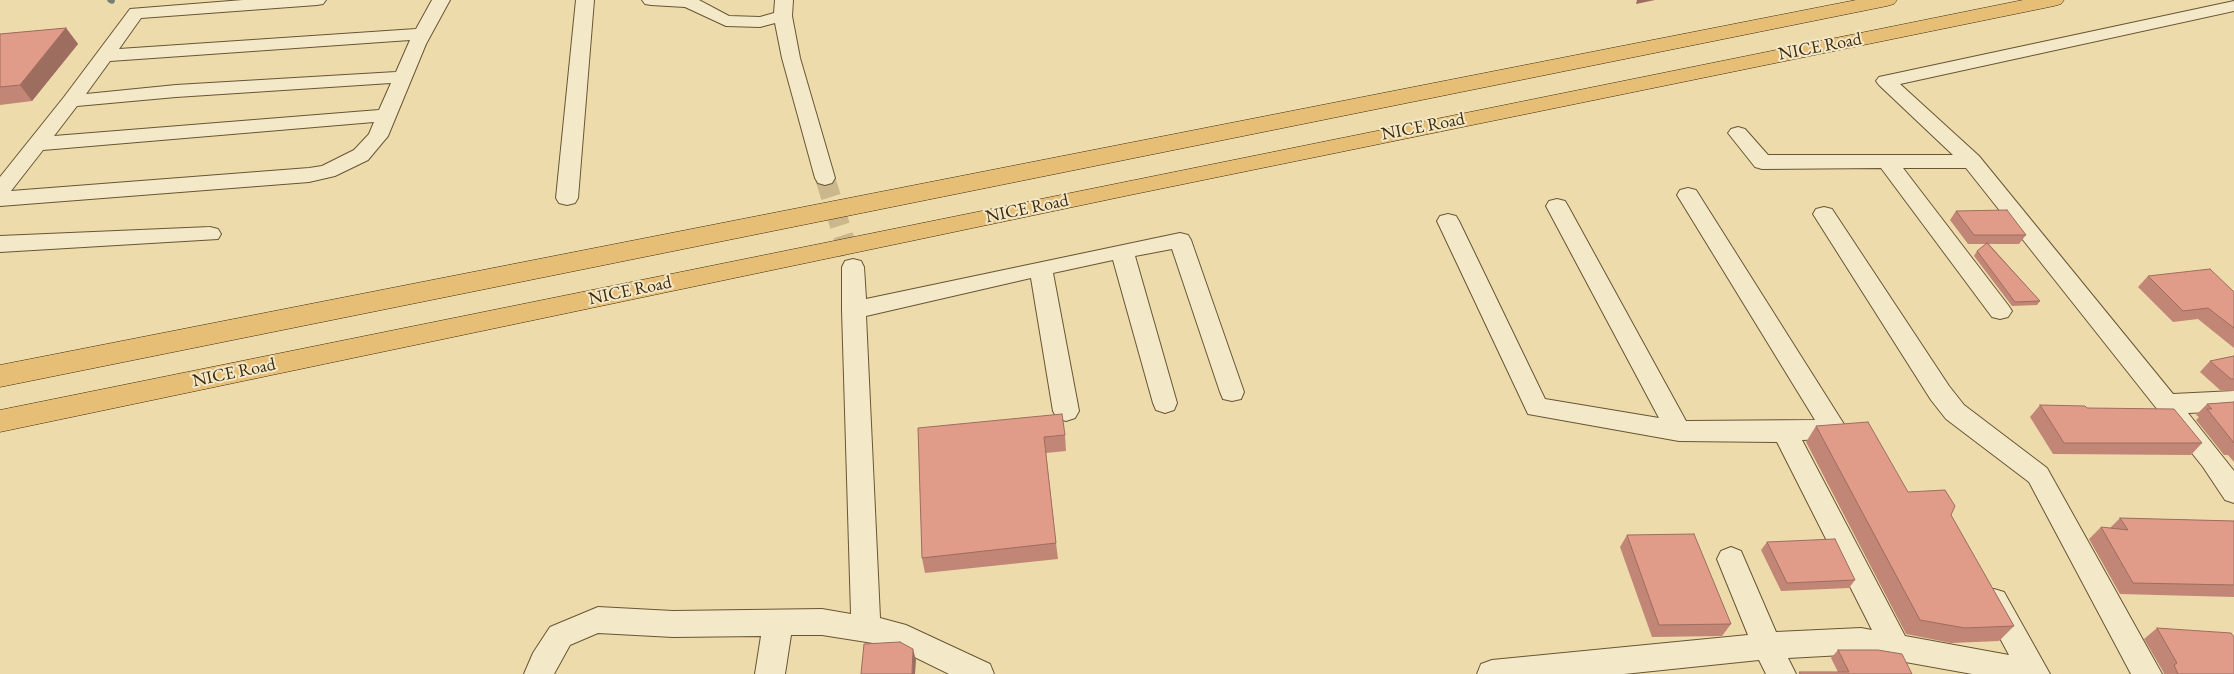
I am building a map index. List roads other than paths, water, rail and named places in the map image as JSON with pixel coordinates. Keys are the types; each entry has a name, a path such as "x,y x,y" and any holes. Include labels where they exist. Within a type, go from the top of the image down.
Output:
{"highway":[{"name":"NICE Road","path":"0,376 1887,0"},
{"name":"NICE Road","path":"0,420 1150,183 2054,0"}],"street":[{"path":"0,191 71,102 136,13 317,0"},
{"path":"0,199 299,176 328,171 361,155 378,136 423,34 441,0"},
{"path":"567,198 585,0"},
{"path":"651,0 689,2 726,21 760,22 783,8 791,58 825,178"},
{"path":"2234,6 1886,81 1972,161 2212,460 2234,492"},
{"path":"104,56 423,34"},
{"path":"71,102 176,92 404,77"},
{"path":"37,144 387,115"},
{"path":"1738,133 1762,162 1972,161"},
{"path":"1888,162 2000,311"},
{"path":"1448,221 1537,407 1679,431 1785,432 1834,429 1688,195"},
{"path":"1557,206 1679,431"},
{"path":"1824,214 1940,393 1955,412 2038,475 2148,674"},
{"path":"0,244 210,234"},
{"path":"854,310 1041,268 1180,240 1232,392"},
{"path":"1122,251 1165,403"},
{"path":"853,266 866,630"},
{"path":"1041,268 1066,411"},
{"path":"2167,404 2234,401"},
{"path":"1785,432 1896,647"},
{"path":"1731,559 1767,646 1781,674"},
{"path":"1982,580 2035,674"},
{"path":"539,674 543,663 560,636 575,628 598,620 673,624 822,622 896,634 979,674"},
{"path":"770,674 778,623"},
{"path":"1492,674 1675,665 1767,646 1861,641 1980,662 2031,674"}],"tunnel":[{"path":"825,178 853,267"}]}
